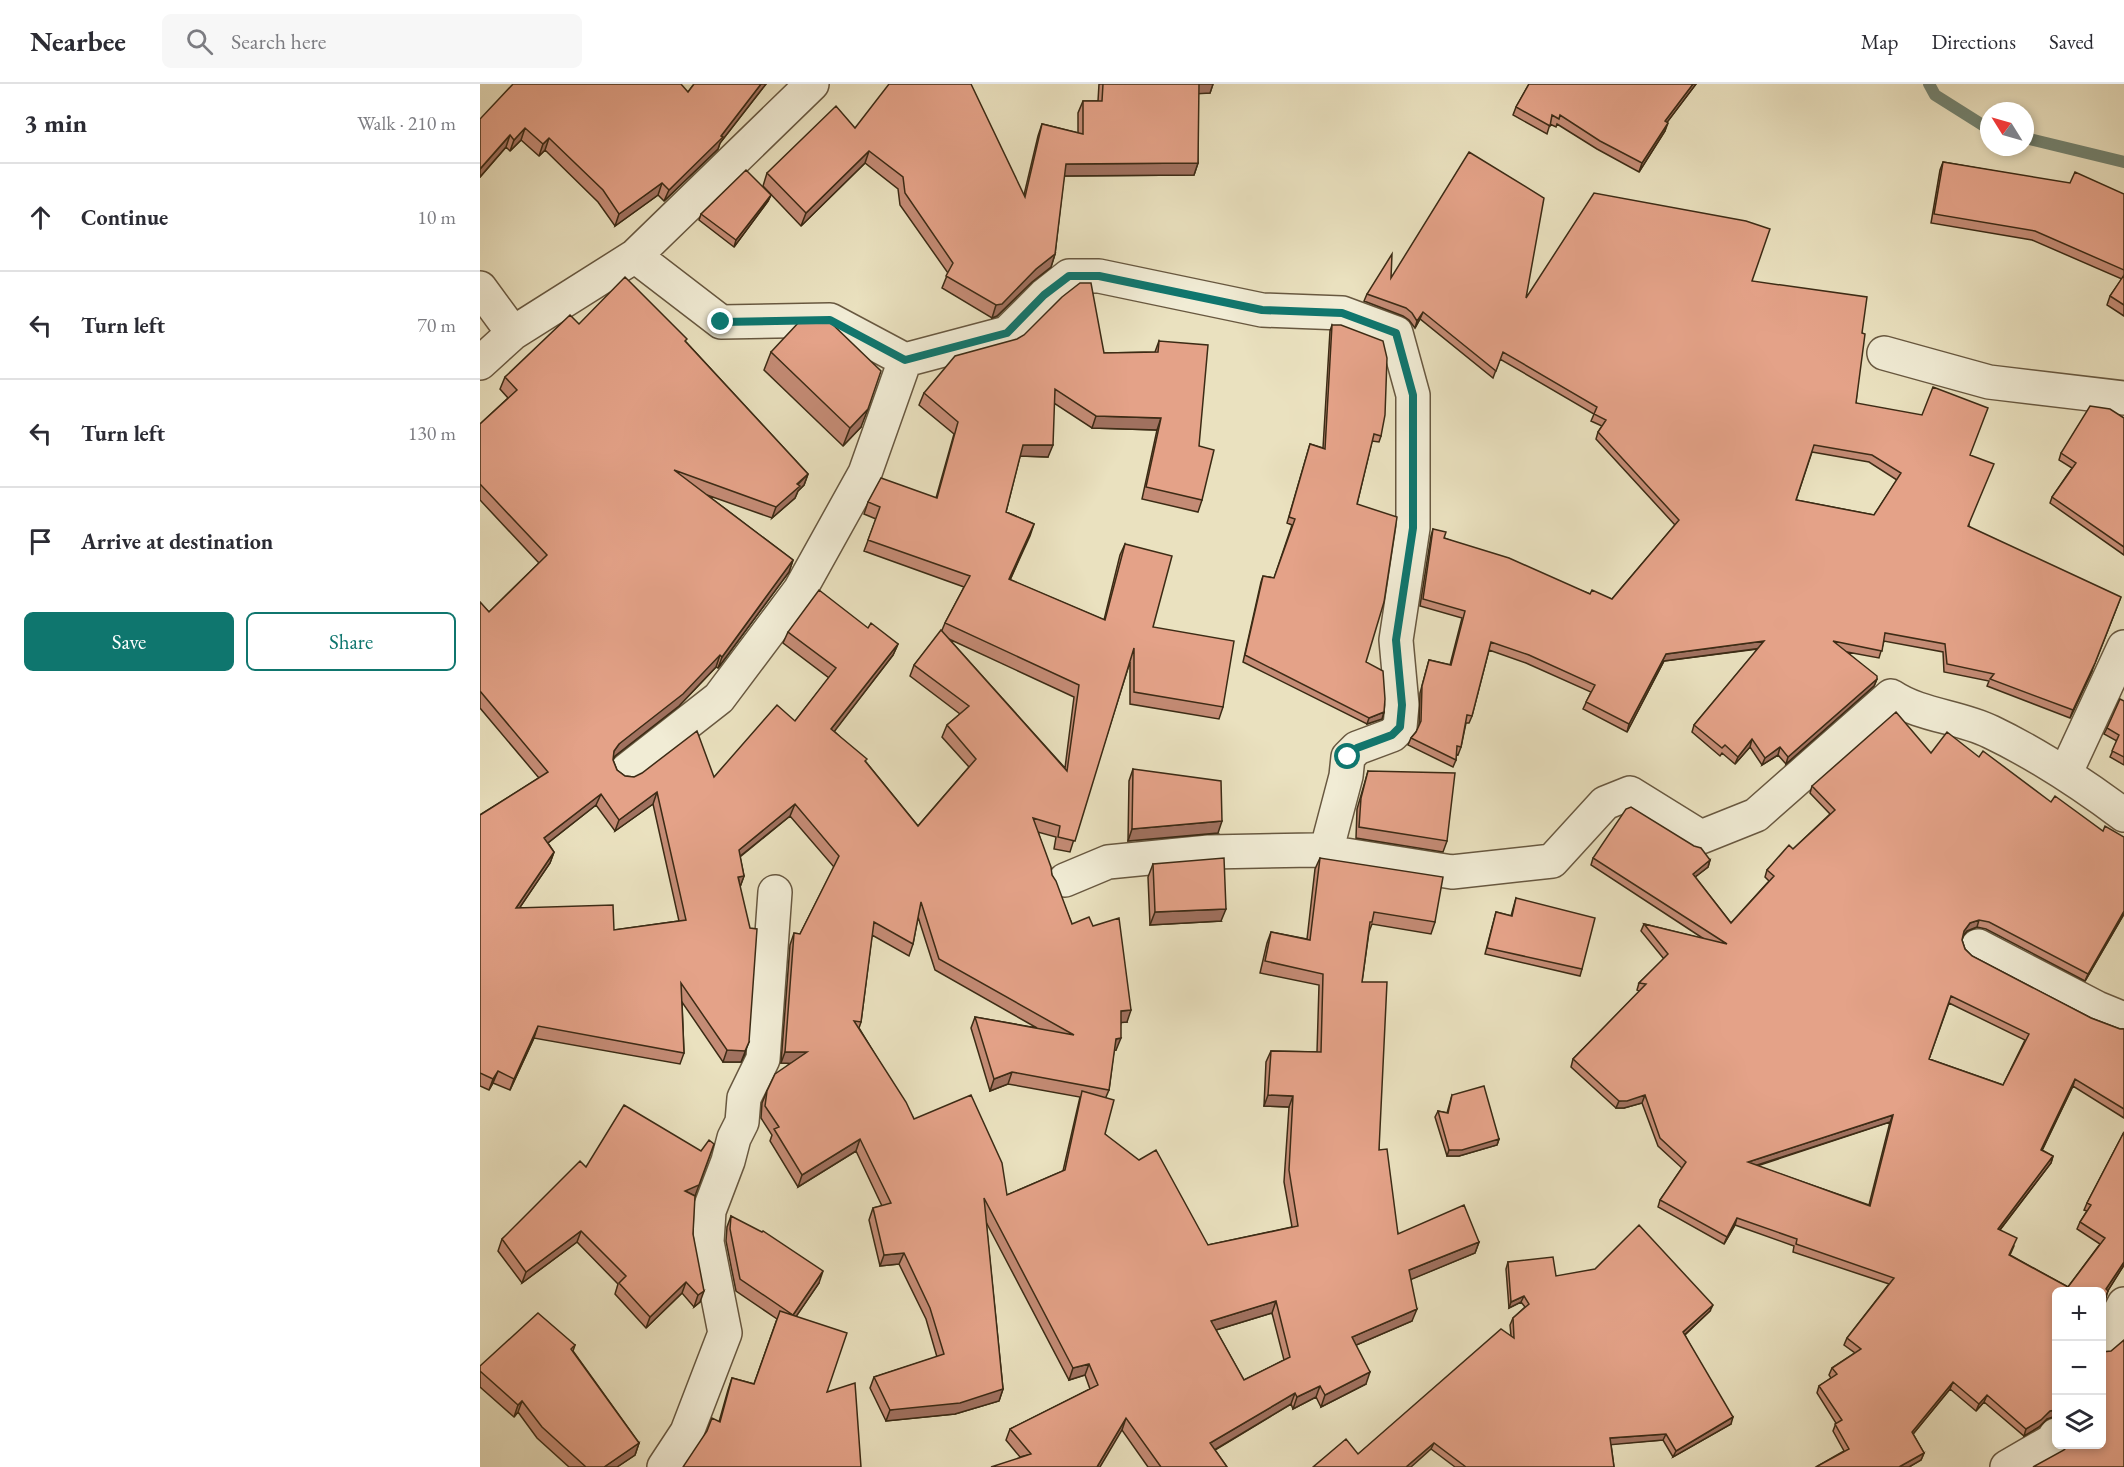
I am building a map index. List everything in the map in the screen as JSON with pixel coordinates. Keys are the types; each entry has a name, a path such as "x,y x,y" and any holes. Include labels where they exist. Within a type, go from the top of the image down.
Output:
{"street":[{"path":"480,363 513,333 634,256 812,84"},
{"path":"634,256 721,322 830,320 905,360 1007,333 1044,295 1069,276 1099,276 1262,310 1342,313 1396,333 1413,395 1413,528 1396,640 1402,705 1400,727 1392,735 1357,748 1348,757 1346,776 1326,852"},
{"path":"480,288 513,333"},
{"path":"1884,353 1989,382 2124,398"},
{"path":"627,770 719,698 800,590 865,473 905,360"},
{"path":"2066,772 2124,647"},
{"path":"1065,880 1108,862 1209,852 1314,850 1452,872 1552,861 1605,803 1630,793 1701,837 1756,815 1891,696 1906,706 1989,730 2066,772 2124,815"},
{"path":"664,1467 687,1432 725,1333 707,1242 709,1211 734,1138 742,1122 744,1098 763,1059 775,892"},
{"path":"1978,945 2097,1008 2124,1019"},
{"path":"2106,1336 2124,1304"},
{"path":"2007,1467 2052,1441"}],"building":[{"path":"513,84 681,84 688,92 694,84 761,84 721,136 723,137 669,190 662,183 619,214 603,190 549,138 543,144 525,128 514,140 510,135 480,169 480,119"},
{"path":"889,84 971,84 1025,197 1042,124 1083,134 1083,101 1102,101 1103,84 1199,84 1198,163 1066,164 1055,254 1036,269 1002,304 996,305 946,276 953,263 905,193 903,177 869,151 806,213 767,173 836,106 855,128"},
{"path":"1529,84 1693,84 1665,121 1668,123 1642,163 1600,141 1560,115 1559,119 1552,115 1550,126 1516,107"},
{"path":"1469,152 1544,198 1526,298 1594,193 1746,221 1770,229 1752,281 1867,297 1862,333 1865,334 1856,403 1922,415 1933,387 1988,408 1970,455 1994,464 1968,526 2121,597 2095,663 2073,710 1990,679 1994,674 1947,664 1945,644 1885,633 1882,651 1833,641 1877,676 1877,679 1788,757 1780,747 1765,758 1752,739 1738,757 1725,745 1722,748 1694,725 1764,641 1666,654 1629,724 1586,702 1595,685 1529,655 1491,642 1472,716 1467,715 1461,747 1457,746 1456,760 1411,738 1421,721 1422,686 1429,660 1451,665 1465,611 1423,599 1433,529 1446,532 1444,538 1509,558 1590,594 1592,590 1612,599 1679,520 1598,432 1606,420 1594,414 1597,407 1503,352 1496,371 1423,312 1417,321 1406,308 1367,294 1392,254 1391,278","holes":["1814,445 1872,455 1901,473 1874,515 1796,500"]},
{"path":"1943,162 2070,183 2075,172 2124,194 2124,270 2035,231 1934,214"},
{"path":"746,170 771,195 736,240 701,214"},
{"path":"2124,275 2124,305 2110,296"},
{"path":"625,277 687,339 685,341 808,474 797,484 800,486 776,507 674,470 793,560 722,657 720,655 683,694 619,744 614,751 613,760 617,770 625,776 634,777 697,731 714,777 777,705 795,721 836,668 788,632 819,590 868,628 871,623 898,644 831,729 867,759 865,761 918,826 976,759 947,725 969,706 914,665 941,630 1067,771 1079,685 945,623 970,576 868,540 880,507 868,502 881,478 937,498 958,422 924,393 955,356 1024,335 1062,297 1080,283 1091,283 1104,353 1158,352 1159,341 1208,345 1199,446 1214,450 1202,500 1146,487 1161,418 1096,416 1055,389 1053,445 1023,445 1006,512 1034,524 1009,579 1105,620 1125,544 1172,556 1153,627 1234,641 1223,707 1134,692 1134,648 1075,841 1058,837 1060,826 1033,818 1052,875 1072,924 1089,917 1093,926 1119,918 1131,1010 1121,1011 1121,1038 1116,1039 1109,1090 1012,1072 994,1079 975,1017 1074,1035 939,959 921,902 913,944 874,922 861,1022 854,1021 906,1102 914,1119 971,1095 1002,1163 1007,1195 1065,1170 1082,1091 1114,1100 1105,1134 1139,1160 1156,1150 1208,1245 1298,1226 1289,1170 1293,1096 1268,1095 1271,1051 1321,1052 1323,974 1265,961 1271,932 1310,940 1320,858 1443,877 1435,922 1374,912 1372,922 1370,922 1362,982 1387,982 1379,1150 1387,1149 1398,1234 1464,1205 1479,1242 1409,1270 1417,1309 1352,1337 1370,1372 1325,1395 1320,1386 1297,1397 1295,1393 1210,1443 1227,1467 1161,1467 1126,1418 1097,1467 991,1467 1031,1454 1010,1429 1098,1385 1089,1364 1073,1368 984,1198 1003,1389 960,1403 890,1410 874,1377 944,1354 930,1308 904,1253 884,1255 873,1208 891,1203 860,1139 802,1175 774,1129 779,1127 765,1106 767,1091 775,1074 807,1052 785,1052 794,933 800,934 839,856 795,804 739,850 744,876 738,877 750,928 757,929 749,1042 745,1051 727,1050 681,983 684,1053 538,1026 514,1079 498,1071 493,1079 480,1073 480,815 548,772 480,691 480,602 489,612 547,555 480,484 480,424 517,390 505,377 570,315 579,324","holes":["657,792 686,920 614,930 613,905 516,908 554,852 544,838 601,794 619,820","1276,1301 1290,1357 1244,1380 1211,1321"]},
{"path":"800,321 829,321 881,371 868,409 850,428 771,352"},
{"path":"1332,325 1341,325 1383,341 1387,358 1385,415 1381,436 1374,434 1357,504 1397,517 1384,602 1366,662 1383,671 1384,712 1369,718 1245,655 1263,576 1274,578 1295,519 1289,517 1310,444 1325,449"},
{"path":"2090,406 2110,409 2124,418 2124,547 2052,497 2076,463 2061,453"},
{"path":"2120,699 2124,701 2124,757 2112,751 2119,735 2107,728"},
{"path":"1896,712 1931,753 1947,732 1979,757 1983,751 2051,802 2055,796 2103,831 2105,826 2124,837 2124,911 2088,974 1989,922 1979,920 1970,923 1964,931 1962,940 1965,949 1972,956 2091,1018 2124,1029 2124,1109 2075,1079 2041,1150 2053,1156 1998,1229 2017,1238 2009,1255 2068,1287 2052,1287 2052,1411 2026,1429 1987,1395 1979,1404 1953,1382 1912,1432 1924,1453 1899,1467 1816,1467 1849,1449 1835,1424 1842,1420 1819,1386 1837,1374 1832,1368 1861,1349 1847,1338 1894,1278 1796,1244 1797,1239 1737,1218 1727,1237 1660,1200 1686,1162 1660,1138 1645,1095 1619,1101 1573,1059 1646,984 1639,983 1668,954 1644,924 1727,944 1593,858 1626,809 1631,807 1694,846 1701,848 1710,860 1693,874 1731,923 1774,876 1767,870 1789,845 1793,849 1835,810 1812,786","holes":["1951,996 2029,1034 2003,1085 1929,1059","1893,1115 1870,1206 1748,1162"]},
{"path":"1133,769 1221,781 1222,821 1132,829"},
{"path":"1368,771 1455,773 1447,841 1359,827 1361,798"},
{"path":"1224,858 1226,909 1155,912 1153,864"},
{"path":"1516,898 1595,918 1582,969 1487,948 1496,912 1512,916"},
{"path":"1484,1086 1499,1139 1462,1150 1449,1150 1438,1111 1448,1113 1452,1095"},
{"path":"624,1105 701,1151 709,1140 714,1144 699,1185 685,1191 695,1196 693,1234 704,1291 698,1295 686,1282 650,1317 619,1283 626,1276 581,1231 526,1272 502,1239 580,1161 586,1167"},
{"path":"2124,1132 2124,1262 2106,1289 2106,1287 2068,1287 2105,1238 2080,1222 2091,1205 2087,1203"},
{"path":"731,1216 763,1231 823,1271 793,1315 740,1279 730,1229"},
{"path":"1639,1225 1713,1305 1683,1332 1733,1417 1676,1451 1666,1434 1610,1438 1614,1467 1466,1467 1434,1443 1406,1467 1313,1467 1346,1439 1358,1454 1501,1329 1514,1338 1513,1318 1529,1304 1524,1296 1511,1302 1508,1262 1553,1257 1556,1276 1595,1269"},
{"path":"780,1311 847,1333 827,1392 855,1383 861,1467 683,1467 707,1431 712,1418 720,1422 732,1378 754,1384"},
{"path":"538,1313 575,1345 571,1349 639,1443 604,1467 586,1467 542,1427 522,1401 518,1405 480,1371 480,1366"},
{"path":"2124,1340 2124,1467 2033,1467 2065,1449 2106,1449 2106,1352 2111,1351"}],"waterway":[{"path":"1929,84 1935,95 1980,123"},
{"path":"2034,140 2124,162"}],"route":[{"path":"721,322 830,320 905,360 1007,333 1044,295 1069,276 1099,276 1262,310 1342,313 1396,333 1413,395 1413,528 1396,640 1402,705 1400,727 1392,735 1357,748 1348,757"}]}
